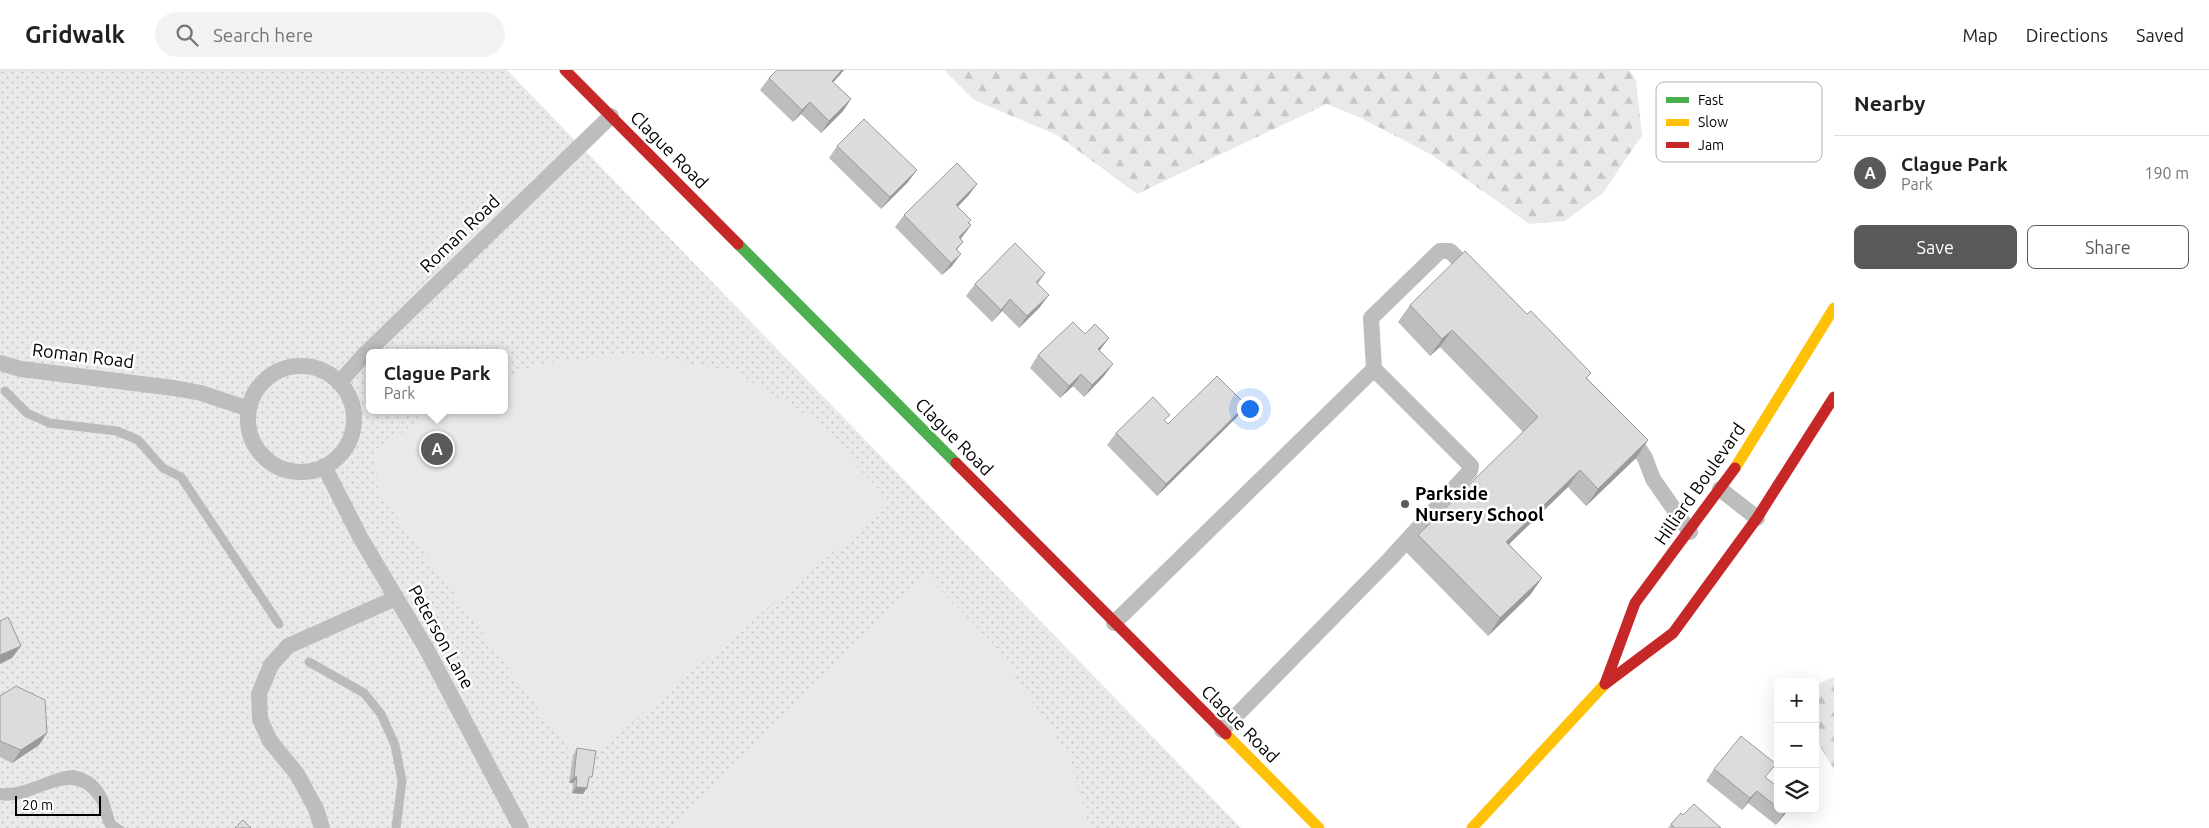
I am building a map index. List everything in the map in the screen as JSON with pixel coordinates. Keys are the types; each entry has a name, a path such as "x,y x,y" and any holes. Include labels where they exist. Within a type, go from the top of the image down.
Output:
{"main road":[{"name":"Clague Road","path":"565,70 1319,828"},
{"name":"Hilliard Boulevard","path":"1605,684 1635,603 1690,532 1739,463 1834,308"},
{"name":"Hilliard Boulevard","path":"1472,828 1605,684 1673,633 1757,518 1834,397"}],"lane":[{"name":"Roman Road","path":"369,349 611,116"},
{"path":"1222,730 1390,559 1470,471 1471,466 1374,368 1370,318 1440,251 1450,251 1484,285"},
{"name":"Roman Road","path":"339,383 366,352"},
{"name":"Roman Road","path":"0,363 21,369 174,388 200,393 249,409"},
{"path":"300,366 315,367 329,374 339,383 349,396 354,423 351,436 336,459 311,471 298,472 272,464 253,442 248,428 249,409 252,398 260,385 271,375 285,368 300,366"},
{"path":"1114,622 1374,368"},
{"path":"1617,420 1645,458 1652,479 1690,532"},
{"name":"Peterson Lane","path":"324,466 360,537 426,648 521,828"},
{"path":"1720,490 1757,518"},
{"path":"322,828 316,809 297,774 270,741 260,718 259,694 271,665 288,646 396,598"}],"green space":[{"path":"0,70 507,70 1241,828 0,828"},
{"path":"944,70 1629,70 1636,80 1642,135 1603,193 1565,221 1529,224 1432,155 1361,118 1327,104 1137,194 1057,135 974,100"},
{"path":"634,353 734,372 813,419 891,503 591,757 573,755 378,491 376,453 427,414 508,414 508,376 540,364"},
{"path":"927,576 994,645 1068,754 1090,828 670,828"},
{"path":"1834,677 1834,770 1819,745 1819,683"}],"shaded area":[{"path":"73,770 83,773 98,782 107,795 115,821 125,828 106,828 94,799 84,789 74,785 63,786 13,800 0,800 0,788 28,784 54,774"}],"building":[{"path":"777,70 842,70 832,81 851,99 829,121 810,102 802,110 769,78"},
{"path":"864,119 917,170 890,197 837,146"},
{"path":"957,163 977,184 956,205 971,220 968,223 971,225 959,237 963,242 956,249 961,254 951,263 904,215"},
{"path":"1015,243 1045,273 1036,282 1049,295 1027,316 1010,299 1001,310 975,284"},
{"path":"1465,251 1527,314 1531,311 1591,373 1586,378 1648,440 1598,489 1580,470 1506,542 1542,578 1500,618 1418,535 1538,417 1452,330 1442,339 1410,305"},
{"path":"1073,322 1085,334 1095,324 1109,338 1098,349 1113,364 1092,385 1081,374 1069,386 1038,355"},
{"path":"1217,376 1246,405 1166,484 1116,433 1153,397 1170,415 1164,420 1168,424"},
{"path":"8,617 21,646 0,655 0,621"},
{"path":"16,686 45,700 47,733 21,750 0,741 0,696"},
{"path":"1741,736 1774,762 1774,766 1765,777 1774,784 1774,805 1757,791 1750,798 1714,769"},
{"path":"577,748 596,751 592,777 589,777 587,788 576,787 577,777 574,777"},
{"path":"1694,804 1721,828 1675,828 1671,824 1681,813 1683,815"},
{"path":"243,820 251,828 235,828"}],"waterway":[{"path":"5,391 27,413 49,423 117,431 138,440 163,468 181,477 279,624"},
{"path":"309,662 364,693 381,714 395,745 402,781 396,828"}],"traffic: fast":[{"path":"738,244 956,463"}],"traffic: slow":[{"path":"1735,468 1834,308"},
{"path":"1472,828 1605,684"},
{"path":"1226,734 1319,828"}],"traffic: jam":[{"path":"565,70 738,244"},
{"path":"1605,684 1673,633 1757,518 1834,397"},
{"path":"956,463 1226,734"},
{"path":"1605,684 1635,603 1735,468"}],"place":[{"name":"Clague Park","path":"437,449"},
{"name":"Parkside Nursery School","path":"1405,504"}]}
